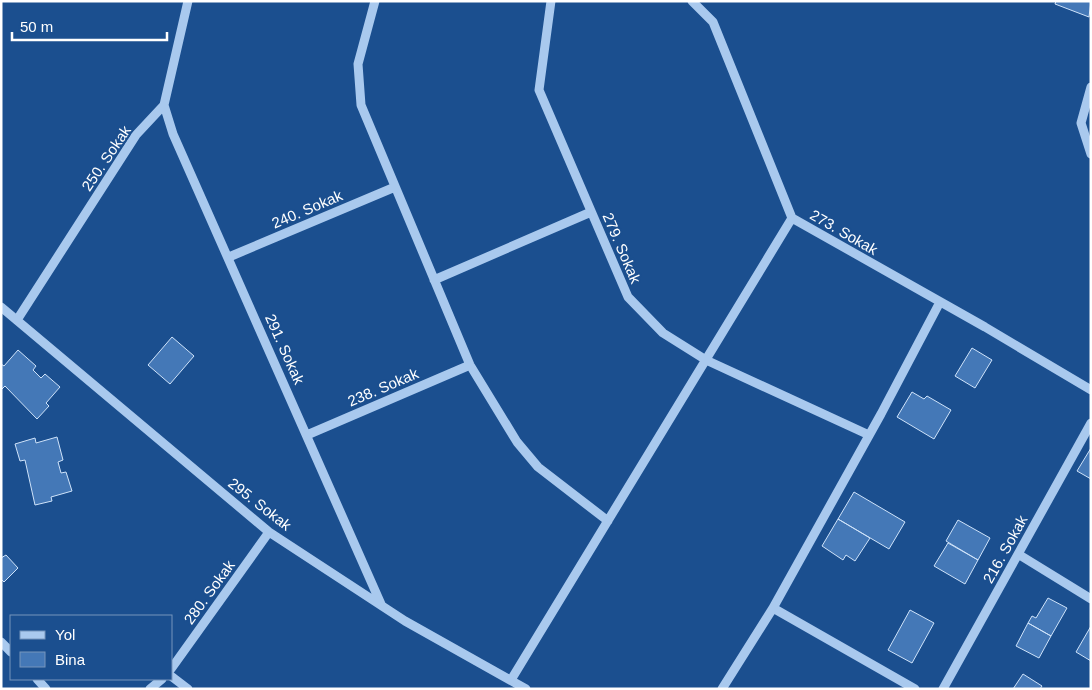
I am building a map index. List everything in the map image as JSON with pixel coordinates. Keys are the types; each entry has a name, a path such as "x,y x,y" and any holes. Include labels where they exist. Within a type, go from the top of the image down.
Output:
{"street":[{"path":"164,105 188,1"},
{"path":"376,1 358,64 361,104 470,365 517,442 538,467 608,521"},
{"name":"279. Sokak","path":"551,1 539,90 628,297 663,333 706,360 869,435"},
{"name":"273. Sokak","path":"692,1 713,22 792,218 1091,390"},
{"path":"1089,91 1081,123 1091,154"},
{"name":"291. Sokak","path":"164,105 173,134 382,605"},
{"name":"250. Sokak","path":"17,320 136,135 164,105"},
{"name":"240. Sokak","path":"229,257 395,187"},
{"path":"434,280 592,212"},
{"path":"511,680 792,218"},
{"path":"722,689 773,608 940,302"},
{"name":"295. Sokak","path":"1,307 269,532 406,621 526,689"},
{"name":"238. Sokak","path":"307,435 470,365"},
{"name":"216. Sokak","path":"943,689 1091,423"},
{"name":"280. Sokak","path":"172,668 269,532"},
{"path":"1018,554 1091,599"},
{"path":"773,608 915,689"},
{"path":"1,642 10,651"},
{"path":"172,677 188,689"},
{"path":"150,689 161,680"}],"building":[{"path":"1056,1 1091,1 1089,17 1055,4"},
{"path":"172,337 194,356 170,384 148,365"},
{"path":"972,348 992,360 975,388 955,376"},
{"path":"18,350 36,366 33,370 41,378 45,374 60,387 46,403 49,406 37,419 5,386 1,390 1,364 4,366"},
{"path":"912,392 924,399 927,396 951,410 934,439 897,417"},
{"path":"57,437 63,460 58,462 61,473 66,472 72,491 51,497 52,501 35,505 25,460 20,461 15,444 35,438 36,443"},
{"path":"1091,448 1091,479 1077,471"},
{"path":"854,492 905,522 889,549 838,519"},
{"path":"838,519 870,538 855,561 846,555 843,560 822,546"},
{"path":"958,520 990,538 978,560 946,541"},
{"path":"948,543 978,560 965,584 934,566"},
{"path":"6,555 18,568 4,582 1,579 1,558"},
{"path":"1048,598 1067,608 1051,636 1028,623 1032,616 1036,618"},
{"path":"910,610 934,623 912,663 888,650"},
{"path":"1028,623 1051,636 1039,658 1016,646"},
{"path":"1091,626 1091,661 1076,652"},
{"path":"1023,674 1042,686 1040,689 1013,689"}]}
